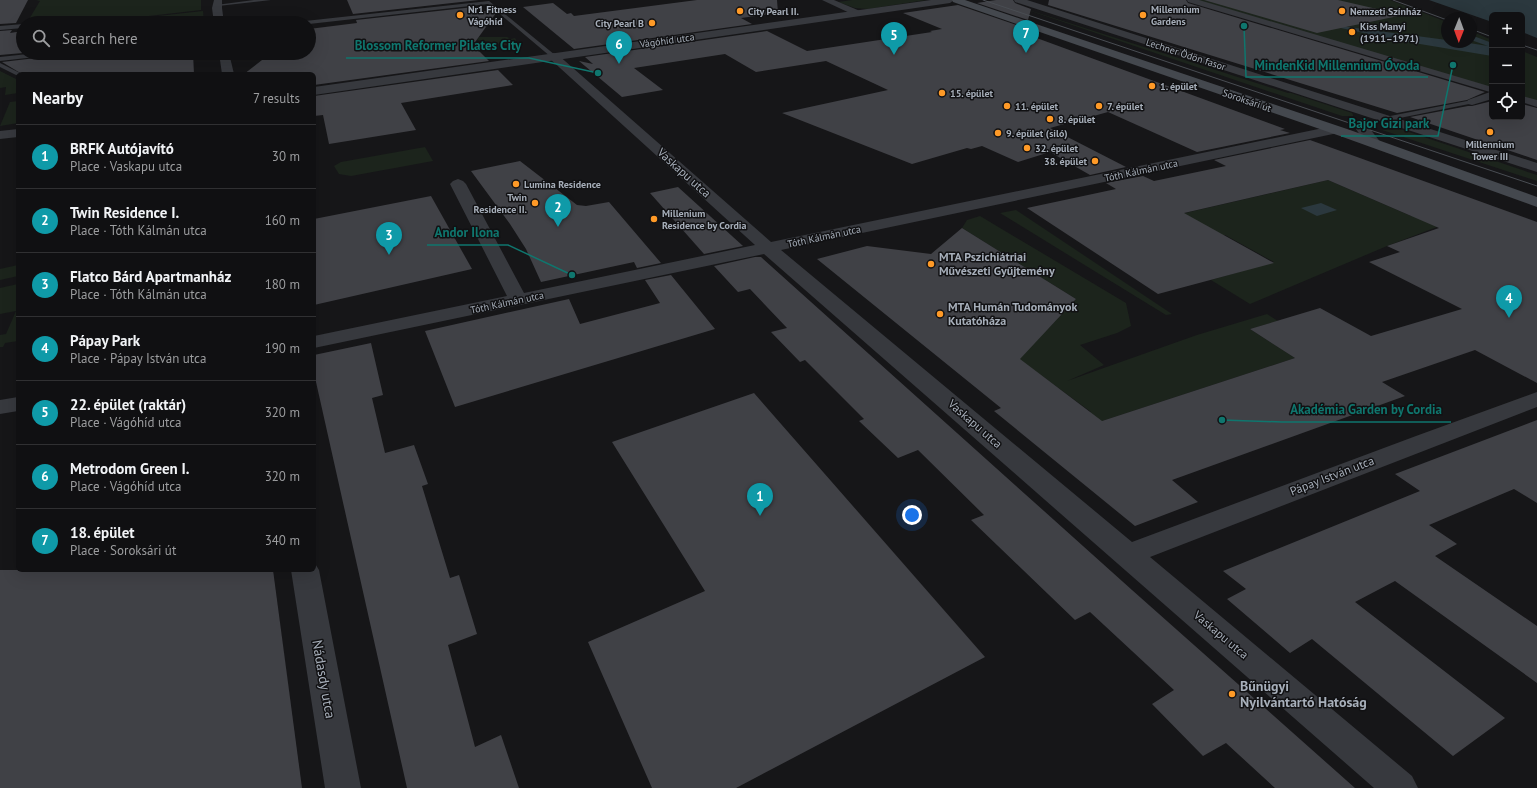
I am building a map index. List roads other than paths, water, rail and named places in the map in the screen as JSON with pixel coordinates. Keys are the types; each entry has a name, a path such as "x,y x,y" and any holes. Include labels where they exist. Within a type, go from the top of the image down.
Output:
{"main road":[{"name":"Soroksári út","path":"956,0 1375,144 1537,202"}],"street":[{"path":"826,0 857,13"},
{"name":"Vágóhíd utca","path":"316,90 950,0"},
{"name":"Lechner Ödön fasor","path":"1018,0 1537,168"},
{"path":"1191,0 1489,89"},
{"path":"1214,0 1258,11"},
{"path":"218,3 219,16"},
{"name":"Vaskapu utca","path":"553,56 768,248 1400,788"},
{"path":"225,60 228,72"},
{"path":"1472,102 1489,96"},
{"path":"1525,100 1537,104"},
{"path":"1311,122 1364,123 1385,120"},
{"path":"1364,123 1363,129 1375,144"},
{"name":"Tóth Kálmán utca","path":"316,342 1333,130"},
{"path":"0,135 16,133"},
{"path":"458,184 518,300"},
{"name":"Pápay István utca","path":"1127,555 1537,399"},
{"path":"0,407 16,404"},
{"name":"Nádasdy utca","path":"305,572 343,788"}],"lane":[{"path":"218,3 268,0"},
{"path":"316,22 490,2 553,56"},
{"path":"0,28 16,27"},
{"path":"0,59 16,57"},
{"path":"0,65 16,73"},
{"path":"1385,120 1472,102"}],"tram line":[{"path":"983,0 1537,186"},
{"path":"1393,0 1441,18"},
{"path":"1477,31 1489,36"},
{"path":"1525,46 1537,50"}],"place":[{"name":"City Pearl II.","path":"740,11"},
{"name":"Nemzeti Színház","path":"1342,11"},
{"name":"Nr1 Fitness Vágóhíd","path":"460,15"},
{"name":"Millennium Gardens","path":"1143,15"},
{"name":"City Pearl B","path":"652,23"},
{"name":"MindenKid Millennium Óvoda","path":"1244,26"},
{"name":"Kiss Manyi (1911–1971)","path":"1352,32"},
{"name":"18. épület","path":"1026,53"},
{"name":"22. épület (raktár)","path":"894,55"},
{"name":"Metrodom Green I.","path":"619,64"},
{"name":"Bajor Gizi park","path":"1453,65"},
{"name":"Blossom Reformer Pilates City","path":"598,73"},
{"name":"1. épület","path":"1152,86"},
{"name":"15. épület","path":"942,93"},
{"name":"11. épület","path":"1007,106"},
{"name":"7. épület","path":"1099,106"},
{"name":"8. épület","path":"1050,119"},
{"name":"Millennium Tower III","path":"1490,132"},
{"name":"9. épület (siló)","path":"998,133"},
{"name":"32. épület","path":"1027,148"},
{"name":"38. épület","path":"1095,161"},
{"name":"Lumina Residence","path":"516,184"},
{"name":"Twin Residence II.","path":"535,203"},
{"name":"Millenium Residence by Cordia","path":"654,219"},
{"name":"Twin Residence I.","path":"558,227"},
{"name":"Flatco Bárd Apartmanház","path":"389,255"},
{"name":"MTA Pszichiátriai Művészeti Gyűjtemény","path":"931,264"},
{"name":"Andor Ilona","path":"572,275"},
{"name":"MTA Humán Tudományok Kutatóháza","path":"940,314"},
{"name":"Pápay Park","path":"1509,318"},
{"name":"Akadémia Garden by Cordia","path":"1222,420"},
{"name":"BRFK Autójavító","path":"760,516"},
{"name":"Bűnügyi Nyilvántartó Hatóság","path":"1232,694"}]}
